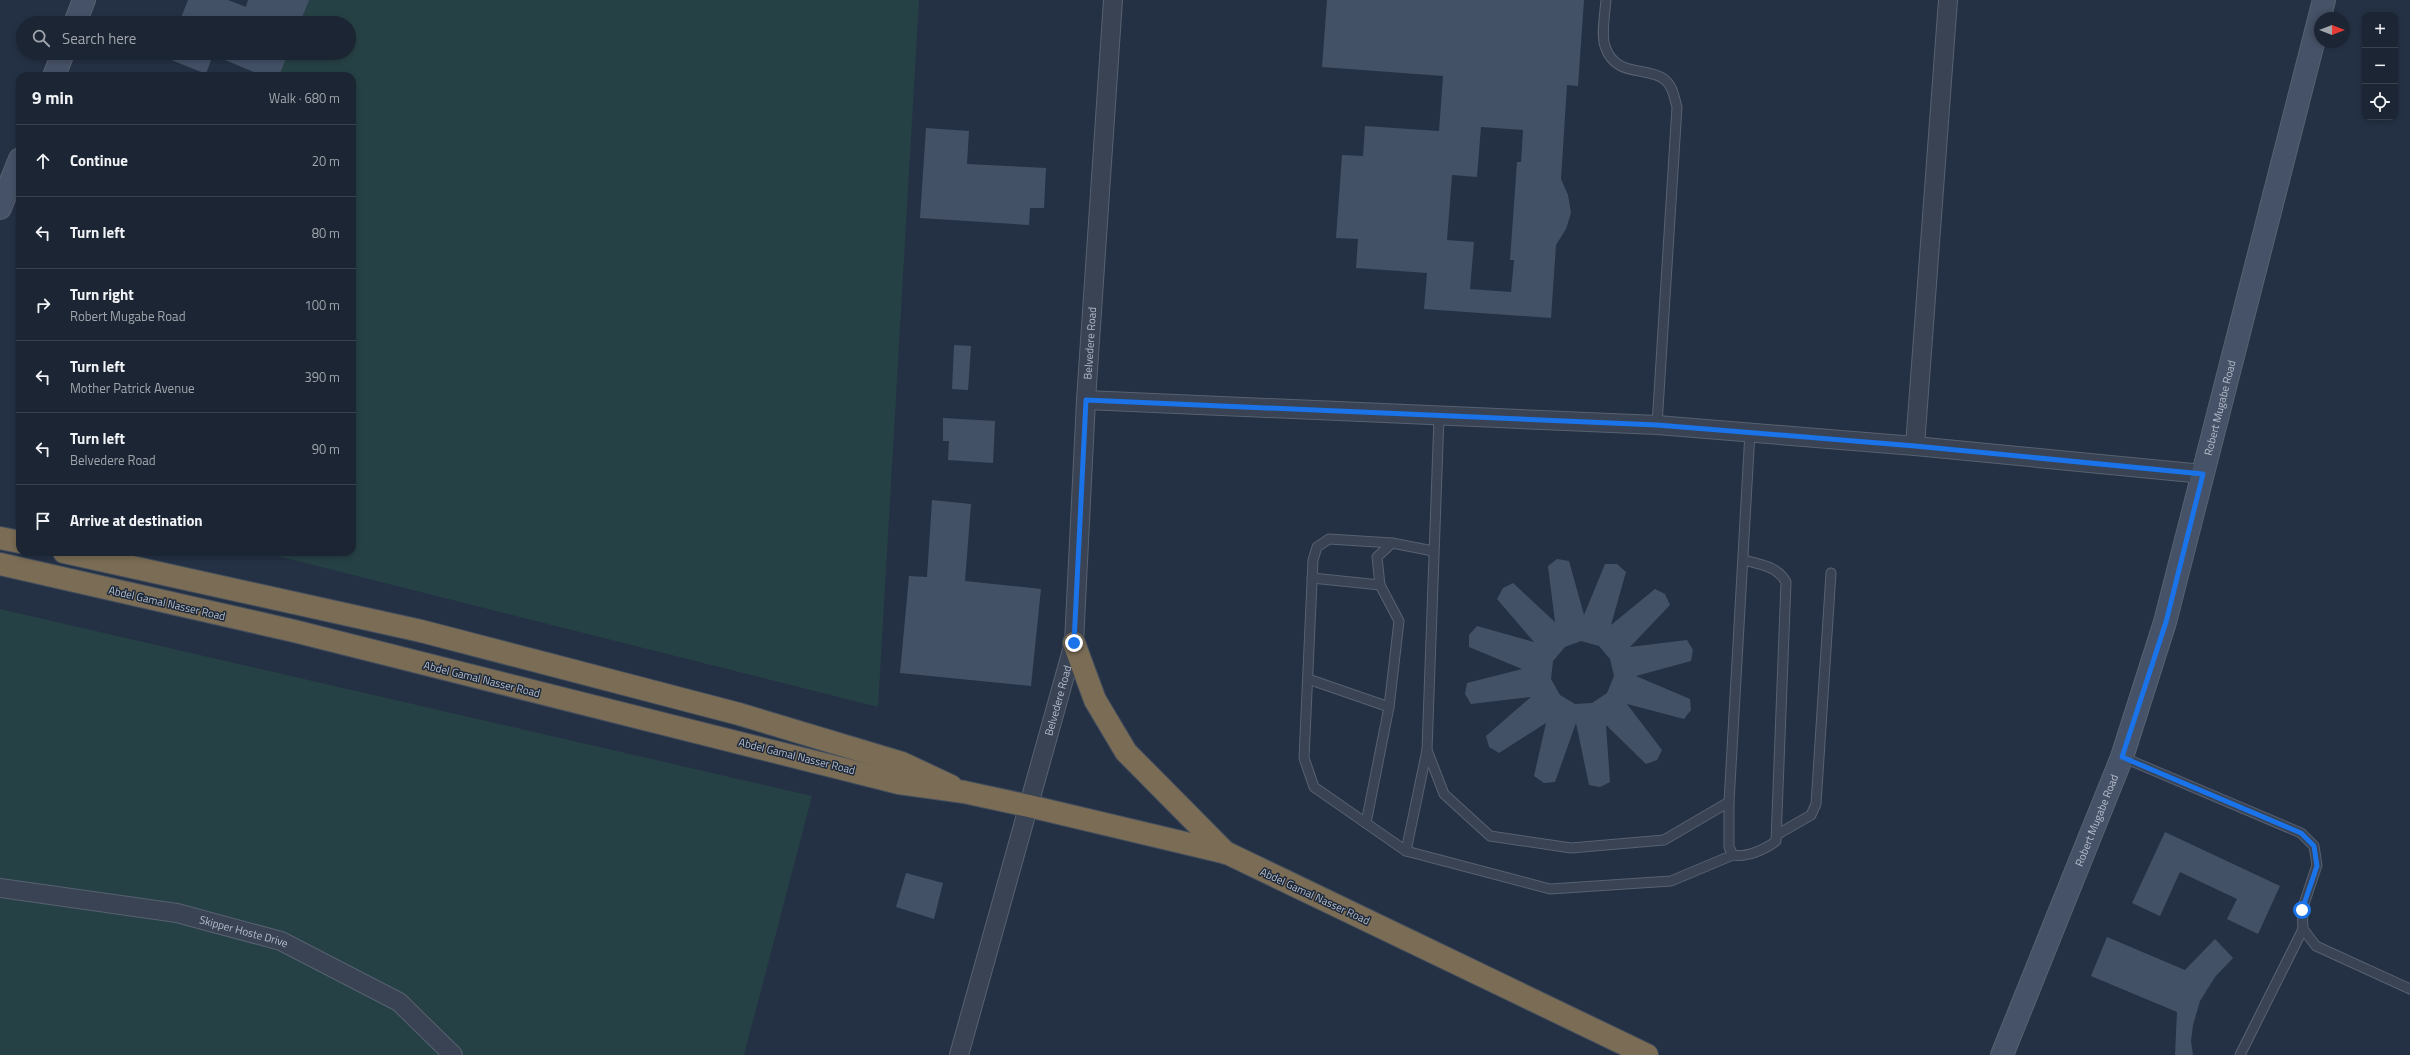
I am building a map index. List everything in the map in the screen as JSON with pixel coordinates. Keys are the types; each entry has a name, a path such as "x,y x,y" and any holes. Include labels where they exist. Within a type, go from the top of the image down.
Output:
{"highway":[{"path":"0,538 16,541"},
{"name":"Abdel Gamal Nasser Road","path":"82,556 421,631 738,714 902,763 964,792"},
{"name":"Abdel Gamal Nasser Road","path":"0,564 294,631 899,783 964,792 1227,853 1647,1055"},
{"path":"1074,643 1096,700 1126,752 1227,853"}],"main road":[{"path":"78,16 84,0"},
{"name":"Robert Mugabe Road","path":"2002,1055 2122,757 2166,622 2324,0"},
{"path":"56,72 60,60"},
{"path":"0,208 16,169"}],"street":[{"name":"Belvedere Road","path":"959,1055 1074,643 1086,400 1113,0"},
{"path":"1915,446 1948,0"},
{"path":"1086,400 1439,417 1657,425 1915,446 2203,474"},
{"name":"Skipper Hoste Drive","path":"0,888 177,913 281,941 399,1002 453,1055"}],"lane":[{"path":"1606,0 1604,45 1611,59 1622,66 1663,79 1673,90 1677,107 1657,425"},
{"path":"1406,851 1427,750 1439,417"},
{"path":"1733,855 1729,847 1729,802 1744,560 1750,432"},
{"path":"1433,551 1392,543 1329,539 1317,547 1313,560 1304,758 1314,787 1406,851 1550,889 1671,881 1733,855 1740,857 1770,846 1776,841 1778,834 1786,582 1781,574 1774,568 1744,560"},
{"path":"1366,823 1389,707 1399,621 1380,585 1377,557 1392,543"},
{"path":"1778,834 1811,815 1816,804 1831,573"},
{"path":"1312,578 1380,585"},
{"path":"1308,679 1389,707"},
{"path":"1427,750 1444,794 1490,836 1572,848 1664,840 1729,802"},
{"path":"2122,757 2301,833 2314,846 2317,866 2302,910 2303,929 2240,1055"},
{"path":"2303,929 2316,946 2410,989"}],"green space":[{"path":"298,0 919,0 878,707 278,556 356,556 356,72 269,72 274,60 356,60 356,16 292,16"},
{"path":"0,609 812,796 744,1055 0,1055"}],"building":[{"path":"188,0 228,0 246,7 248,0 309,0 303,16 182,16"},
{"path":"1327,0 1584,0 1578,86 1567,85 1561,179 1568,195 1571,213 1566,229 1556,245 1551,318 1424,309 1427,273 1356,268 1358,239 1336,238 1342,155 1363,156 1365,126 1439,131 1443,76 1322,67","holes":["1481,127 1523,130 1521,162 1517,162 1510,260 1514,260 1511,292 1470,289 1474,242 1447,240 1452,175 1477,177"]},
{"path":"171,60 211,60 207,72 201,72"},
{"path":"225,60 285,60 281,72 253,72"},
{"path":"926,128 969,131 967,164 1046,168 1044,208 1030,208 1029,225 920,218"},
{"path":"954,345 971,346 968,390 952,389"},
{"path":"943,418 995,421 993,463 948,460 949,441 943,441"},
{"path":"932,500 971,504 965,581 1041,589 1031,686 900,673 909,576 927,577"},
{"path":"1557,559 1569,561 1584,615 1605,564 1617,564 1626,572 1611,625 1655,589 1665,594 1670,605 1630,647 1687,640 1693,650 1691,661 1636,676 1690,699 1691,710 1684,719 1627,704 1662,750 1657,760 1646,764 1606,725 1610,782 1600,787 1589,785 1576,723 1555,782 1544,783 1534,776 1546,723 1499,753 1489,747 1486,736 1531,697 1471,704 1465,694 1467,683 1522,669 1469,647 1469,635 1477,626 1534,642 1497,599 1503,588 1513,583 1555,622 1548,566","holes":["1581,641 1599,646 1610,659 1614,676 1607,693 1592,703 1575,704 1560,695 1551,679 1553,661 1565,647"]},
{"path":"2165,832 2280,886 2258,934 2227,919 2237,899 2180,872 2160,916 2132,903"},
{"path":"906,873 943,883 934,919 896,907"},
{"path":"2107,937 2185,970 2215,939 2233,958 2215,977 2200,1001 2193,1025 2191,1041 2193,1055 2175,1055 2177,1012 2091,976"}],"route":[{"path":"1074,643 1086,400 1439,417 1657,425 1915,446 2203,474 2166,622 2122,757 2301,833 2314,846 2317,866 2302,910"}]}
